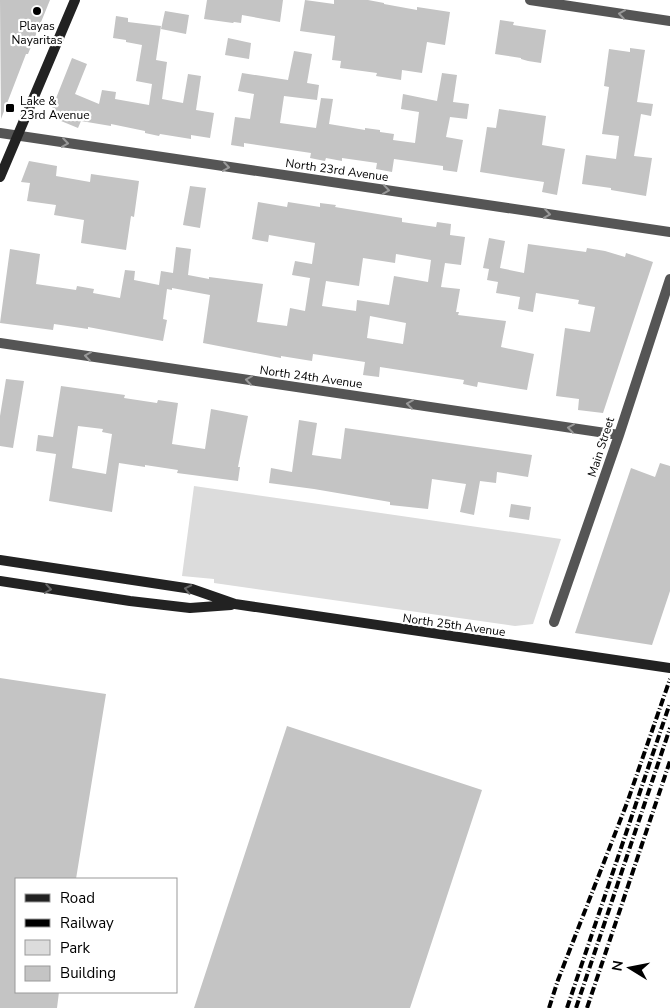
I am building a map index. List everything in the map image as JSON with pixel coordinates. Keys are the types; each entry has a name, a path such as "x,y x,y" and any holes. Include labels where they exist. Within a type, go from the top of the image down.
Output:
{"main road":[{"path":"0,177 75,0"},
{"name":"North 25th Avenue","path":"0,560 192,589 234,604 318,618 670,668"},
{"name":"North 25th Avenue","path":"0,581 190,608 234,604"}],"street":[{"path":"530,0 670,21"},
{"name":"North 23rd Avenue","path":"0,133 670,232"},
{"name":"Main Street","path":"554,622 619,435 670,279"},
{"name":"North 24th Avenue","path":"0,343 619,435"}],"green space":[{"path":"194,486 561,539 533,624 515,626 214,583 214,579 182,576"}],"building":[{"path":"0,0 50,0 28,54 26,54 1,119"},
{"path":"207,0 283,0 280,22 242,15 241,23 204,19"},
{"path":"305,0 334,4 334,0 368,0 417,10 417,7 450,12 445,45 427,42 422,73 402,70 401,80 376,76 377,73 340,68 341,61 332,60 335,36 300,31"},
{"path":"165,11 189,15 186,34 161,29"},
{"path":"116,16 128,18 128,22 161,26 156,60 167,62 162,99 183,103 188,74 201,76 196,110 214,113 210,138 191,135 191,139 160,134 159,136 111,124 111,126 81,121 78,128 49,116 72,58 87,64 75,94 99,104 102,90 116,92 115,99 149,105 152,84 136,81 142,45 113,38"},
{"path":"500,20 514,22 513,25 546,30 541,63 495,54"},
{"path":"228,38 251,43 249,59 225,55"},
{"path":"630,48 645,50 637,102 653,104 651,116 641,114 634,156 652,158 646,196 582,184 586,155 616,159 619,136 602,134 609,87 604,86 609,49 630,52"},
{"path":"294,51 312,54 307,83 319,85 317,100 284,96 280,123 316,128 321,98 333,99 329,124 365,130 365,128 380,130 380,132 394,134 393,140 415,143 419,112 401,109 403,94 437,101 442,73 457,75 453,102 469,104 467,119 450,117 446,137 463,140 457,172 443,170 443,166 394,159 392,172 376,169 377,163 342,158 342,161 326,158 325,161 310,158 311,153 244,143 244,147 231,145 235,117 250,119 254,94 238,91 242,73 288,80"},
{"path":"499,109 546,116 542,145 565,149 557,195 542,192 544,182 480,172 487,127 496,128"},
{"path":"29,161 57,166 56,176 90,182 91,174 139,181 134,217 131,216 126,250 81,243 84,220 54,215 56,205 27,201 30,183 21,182"},
{"path":"190,186 206,188 200,228 183,225"},
{"path":"258,202 287,207 288,202 320,207 320,203 402,218 402,222 436,227 437,222 451,224 450,235 465,237 461,265 445,263 441,287 460,289 456,312 459,312 458,315 506,321 501,347 534,354 527,390 478,382 477,387 463,384 464,380 380,367 379,377 363,375 365,362 313,354 312,361 281,356 281,358 203,343 210,295 172,288 172,290 167,289 163,319 167,320 163,341 88,327 88,329 54,324 53,330 0,323 10,249 40,254 36,284 76,290 77,286 94,289 93,293 120,298 125,270 135,271 134,280 159,285 161,271 173,273 176,247 191,249 188,275 263,284 257,322 287,326 290,308 305,311 310,278 292,275 295,261 312,264 315,243 269,235 268,242 252,239","holes":["396,254 431,260 428,282 394,276 389,305 357,300 356,311 322,306 326,281 359,286 363,258 395,263","370,316 406,323 403,344 367,338"]},
{"path":"489,238 505,241 500,268 524,273 528,244 586,252 587,248 625,257 626,253 653,262 603,413 578,410 579,399 556,396 565,328 590,332 595,307 578,304 579,300 536,293 533,312 518,309 520,297 496,293 498,282 487,280 489,269 483,268"},
{"path":"6,379 24,381 13,448 0,446 0,416"},
{"path":"61,386 125,395 124,398 157,403 158,400 178,403 172,444 205,449 211,409 248,416 238,467 240,467 238,481 177,473 178,470 145,465 145,467 119,463 112,512 49,501 56,454 36,451 38,435 53,437","holes":["78,426 103,429 102,432 112,434 106,474 72,468"]},
{"path":"299,420 317,423 312,455 341,459 345,428 532,455 528,477 497,472 496,483 480,481 474,515 460,512 466,484 432,479 428,509 390,505 390,502 269,483 271,468 292,472"},
{"path":"660,463 670,466 670,591 652,645 575,633 631,468 655,477"},
{"path":"511,504 531,507 529,520 509,517"},
{"path":"0,678 106,694 76,878 15,878 15,993 59,993 57,1008 0,1008"},
{"path":"287,726 482,790 410,1008 194,1008"}],"railway":[{"path":"549,1008 558,980 627,803 670,679"},
{"path":"567,1008 670,703"},
{"path":"576,1008 670,728"},
{"path":"587,1008 670,761"}],"place":[{"name":"Playas Nayaritas","path":"37,11"},
{"name":"Lake & 23rd Avenue","path":"10,108"}]}
